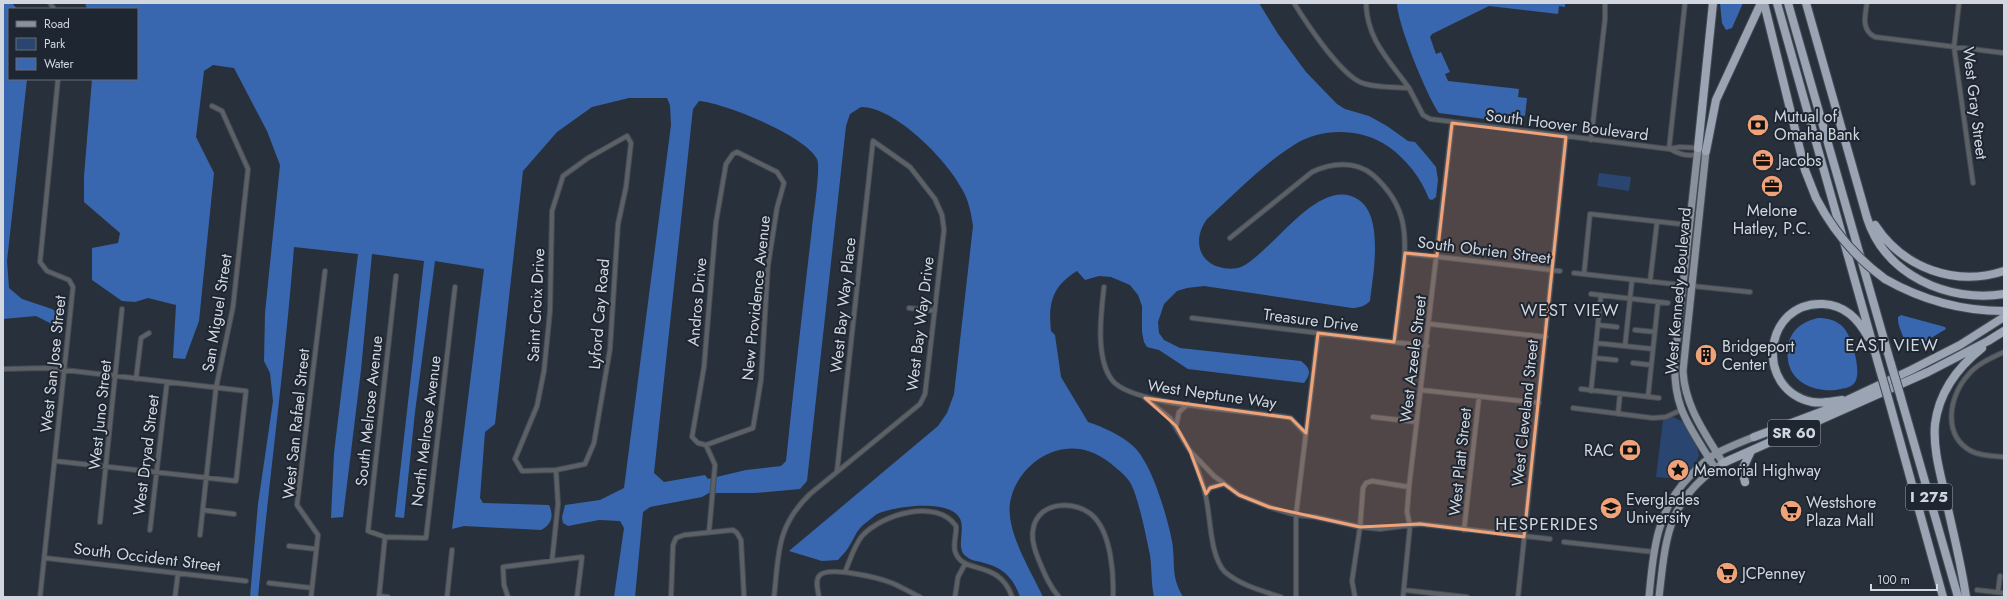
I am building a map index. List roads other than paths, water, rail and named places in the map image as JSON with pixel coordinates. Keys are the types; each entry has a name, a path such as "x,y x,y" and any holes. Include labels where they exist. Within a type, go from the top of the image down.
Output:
{"highway":[{"path":"1700,152 1713,3"},
{"path":"1700,152 1716,100 1760,3"},
{"path":"1764,3 1805,170 1816,198 1829,222 1843,240 1862,261 1885,279 1909,292 1931,300 1967,308 2004,311"},
{"name":"I 275","path":"1777,3 1943,597"},
{"name":"I 275","path":"1788,3 1958,597"},
{"path":"1806,3 1869,224 1888,254 1902,268 1918,279 1937,288 1956,294 1978,296 2004,294"},
{"path":"1866,211 1879,232 1898,252 1923,267 1941,273 1977,278 2004,271"},
{"path":"1941,273 1971,274 1986,272 2004,266"},
{"path":"1847,399 1813,402 1796,395 1781,381 1775,368 1772,351 1776,334 1785,320 1796,310 1811,304 1827,304 1843,309 1854,317 1863,329 1879,367"},
{"name":"SR 60","path":"1754,437 1812,416 1938,357 1982,332 2004,317"},
{"name":"SR 60","path":"1723,463 1751,452 1914,378 2004,331"},
{"path":"1966,597 1938,461 1935,442 1935,423 1943,396 1952,379 1974,354 1995,337"},
{"path":"1746,482 1742,470 1751,452"}],"main road":[{"name":"West Kennedy Boulevard","path":"1700,152 1682,285 1674,371 1676,392 1681,410 1715,468"},
{"name":"West Kennedy Boulevard","path":"1700,152 1691,286 1683,360 1683,381 1691,410 1723,463"},
{"path":"1682,285 1691,286"},
{"name":"SR 60","path":"1649,597 1654,552 1662,518 1679,488 1709,458 1754,437"},
{"name":"SR 60","path":"1659,597 1668,534 1675,514 1691,489 1723,463"},
{"path":"1675,514 1681,492 1679,488"},
{"path":"1654,552 1662,568"}],"street":[{"path":"1294,3 1324,46 1357,81 1368,84 1409,88"},
{"path":"1366,3 1369,24 1380,50 1409,88"},
{"path":"1591,140 1605,19 1605,3"},
{"path":"1685,3 1670,149 1679,154 1700,152"},
{"path":"1867,3 1864,24 1868,33 1875,37 2004,53"},
{"name":"West Gray Street","path":"1960,3 1954,47 1973,183"},
{"name":"West San Jose Street","path":"40,597 73,287 69,280 47,271 40,262 58,80"},
{"name":"South Hoover Boulevard","path":"1409,88 1425,118 1452,123 1670,149 1680,147 1700,152"},
{"name":"San Miguel Street","path":"200,534 216,388 233,307 248,169 222,111 212,106"},
{"name":"West Azeele Street","path":"1403,597 1410,526 1407,512 1409,487 1430,324 1452,123"},
{"name":"Lyford Cay Road","path":"556,470 585,464 594,442 610,349 618,224 626,187 631,143 627,136"},
{"name":"Saint Croix Drive","path":"556,470 522,471 515,459 536,406 544,371 550,311 552,211 563,176 588,158 627,136"},
{"name":"West Cleveland Street","path":"1518,597 1566,137"},
{"name":"West Bay Way Drive","path":"774,597 781,539 786,524 796,507 920,404 925,394 944,230 942,215 935,199 910,167 873,141"},
{"name":"West Bay Way Place","path":"837,472 873,141"},
{"name":"New Providence Avenue","path":"706,445 753,428 761,380 768,266 784,183 777,172 743,154 737,152 733,154"},
{"name":"Andros Drive","path":"706,445 698,443 692,437 704,367 716,222 726,164 733,154"},
{"path":"1230,238 1304,176 1323,166 1346,164 1369,172 1389,192 1402,215 1406,240 1394,342"},
{"path":"1584,274 1590,214 1680,224"},
{"path":"1650,282 1657,222"},
{"name":"South Obrien Street","path":"1405,253 1560,271"},
{"name":"West San Rafael Street","path":"311,597 318,535 297,505 325,271"},
{"path":"1574,273 1682,285"},
{"name":"South Melrose Avenue","path":"385,537 368,531 396,276"},
{"path":"1625,346 1632,280"},
{"path":"1691,286 1750,292"},
{"name":"North Melrose Avenue","path":"385,537 426,538 455,287"},
{"name":"West Neptune Way","path":"1104,287 1100,324 1105,364 1111,380 1121,389 1145,398 1291,418 1306,434"},
{"path":"1591,294 1668,303"},
{"path":"1591,391 1601,295"},
{"path":"1648,397 1658,302"},
{"path":"909,308 935,311"},
{"name":"West Juno Street","path":"100,522 122,309"},
{"name":"Treasure Drive","path":"1192,318 1427,346"},
{"path":"1430,324 1546,337"},
{"path":"1598,325 1617,327"},
{"path":"1635,330 1655,332"},
{"path":"136,379 141,338 149,333"},
{"path":"1296,597 1296,515 1318,333"},
{"path":"1596,343 1653,349"},
{"path":"2004,352 1981,363 1968,375 1958,389 1951,416 1952,429 1962,444 1971,451 1981,455 2004,457"},
{"path":"1595,358 1616,360"},
{"path":"1633,363 1652,364"},
{"path":"3,369 47,368 246,391 236,482 55,461"},
{"name":"West Dryad Street","path":"150,530 167,382"},
{"path":"1581,389 1659,398"},
{"path":"1421,390 1539,403"},
{"path":"1618,414 1620,394"},
{"name":"West Platt Street","path":"1464,530 1479,397"},
{"path":"1145,398 1164,413 1176,426 1190,451 1206,494 1214,548 1218,561 1225,571 1235,579 1281,597"},
{"path":"1176,426 1179,412 1188,404"},
{"path":"1573,408 1653,418 1666,416 1681,410"},
{"path":"1373,416 1417,422"},
{"path":"706,445 715,465 709,532"},
{"path":"1190,451 1201,465 1239,495 1254,502 1296,515 1315,517 1360,527 1380,529 1420,524 1550,539"},
{"path":"552,561 558,504 556,470"},
{"path":"1355,597 1352,580 1360,527 1363,488 1366,483 1372,482 1409,487"},
{"path":"1206,494 1210,488 1224,484"},
{"path":"1060,597 1046,578 1032,539 1035,522 1041,514 1050,507 1062,504 1083,508 1096,520 1101,528 1114,569 1113,597"},
{"path":"203,510 234,514"},
{"path":"845,572 857,543 872,526 883,519 900,514 916,512 939,513 951,519 956,526 955,551 959,560 965,564 994,572 1009,587 1012,597"},
{"path":"671,597 673,545 676,538 684,535 733,530 739,535 744,597"},
{"path":"385,537 379,597 388,597"},
{"path":"1564,542 1654,552"},
{"path":"289,546 316,549"},
{"path":"447,597 452,550"},
{"name":"South Occident Street","path":"45,558 246,581"},
{"path":"508,597 504,585 503,567 582,558 577,597"},
{"path":"955,597 958,577 965,564"},
{"path":"819,597 817,580 825,571 845,572 891,583 920,597"},
{"path":"175,597 178,573"},
{"path":"1998,592 2000,576"},
{"path":"269,583 312,588"},
{"path":"1404,590 1467,597"},
{"path":"1977,590 2004,593"}],"water":[{"path":"3,3 12,3 16,8 8,8 8,80 27,80 7,261 9,288 22,299 52,309 62,316 54,325 36,316 3,319"},
{"path":"85,3 1259,3 1278,34 1306,72 1337,104 1345,109 1369,116 1387,126 1408,141 1415,142 1436,167 1438,180 1436,197 1432,200 1429,199 1426,191 1413,170 1389,147 1367,136 1354,133 1342,132 1317,135 1294,145 1271,161 1207,219 1200,234 1199,242 1203,255 1214,265 1232,269 1241,267 1254,259 1297,218 1313,205 1329,197 1344,195 1359,200 1367,208 1372,219 1375,247 1370,301 1364,305 1352,308 1204,286 1177,291 1164,304 1158,322 1159,333 1164,340 1180,348 1301,361 1309,371 1304,383 1188,369 1159,350 1147,347 1144,342 1142,332 1142,306 1138,295 1130,285 1111,277 1099,276 1085,280 1077,271 1062,283 1054,296 1050,312 1051,331 1055,335 1061,377 1088,422 1100,426 1123,438 1133,446 1146,464 1158,490 1166,518 1172,541 1176,582 1183,597 1154,597 1150,555 1137,499 1128,479 1099,455 1080,449 1068,449 1045,455 1034,462 1018,480 1013,491 1010,503 1012,526 1020,551 1043,597 1020,597 1011,579 997,567 971,559 963,553 961,549 962,527 959,517 953,511 944,508 933,506 908,507 877,514 861,527 847,550 838,560 822,561 789,551 938,426 947,413 954,394 973,226 968,203 954,177 932,150 918,137 904,125 889,116 874,109 861,107 850,114 846,126 807,481 800,489 755,493 709,493 702,497 650,507 643,512 635,597 614,597 624,528 620,521 599,520 568,526 563,523 562,517 565,505 600,500 624,488 671,125 670,105 667,98 629,98 592,107 557,132 523,171 495,424 485,432 480,498 483,503 549,505 552,516 548,525 541,530 464,526 452,529 484,269 435,261 415,412 404,518 395,517 424,261 372,254 361,370 343,517 331,518 334,453 358,254 294,247 258,597 250,597 258,504 273,401 270,373 264,361 265,313 280,165 267,131 234,68 213,65 204,71 196,137 214,173 199,321 185,359 173,358 176,305 148,298 135,302 122,301 92,280 92,248 118,243 120,233 84,202 84,176 92,80 138,80 138,8 87,8","holes":["699,101 745,114 782,131 810,150 817,159 818,164 786,461 781,466 746,470 708,479 705,475 664,482 654,473 693,109"]},
{"path":"1397,3 1565,3 1565,7 1559,6 1558,14 1489,6 1432,34 1430,37 1436,54 1441,52 1450,72 1445,74 1448,81 1519,89 1518,97 1527,98 1525,116 1516,115 1515,123 1439,113 1427,91 1407,42 1398,13"},
{"path":"1720,3 1743,3 1732,28 1726,30 1722,23"},
{"path":"1901,315 1945,327 1946,329 1913,349 1909,349 1905,346 1898,321 1898,317"},
{"path":"1818,318 1835,321 1843,327 1850,338 1857,363 1857,377 1855,382 1849,387 1833,390 1816,389 1801,381 1790,369 1788,360 1788,344 1790,338 1798,327 1810,320"}],"place":[{"name":"Mutual of Omaha Bank","path":"1758,125"},
{"name":"Jacobs","path":"1763,160"},
{"name":"Melone Hatley, P.C.","path":"1772,186"},
{"name":"Bridgeport Center","path":"1706,355"},
{"name":"RAC","path":"1630,450"},
{"name":"Memorial Highway","path":"1678,470"},
{"name":"Everglades University","path":"1611,508"},
{"name":"Westshore Plaza Mall","path":"1791,511"},
{"name":"JCPenney","path":"1727,573"}],"district":[{"name":"WEST VIEW","path":"1570,310"},
{"name":"EAST VIEW","path":"1892,345"},
{"name":"HESPERIDES","path":"1547,524"}]}
